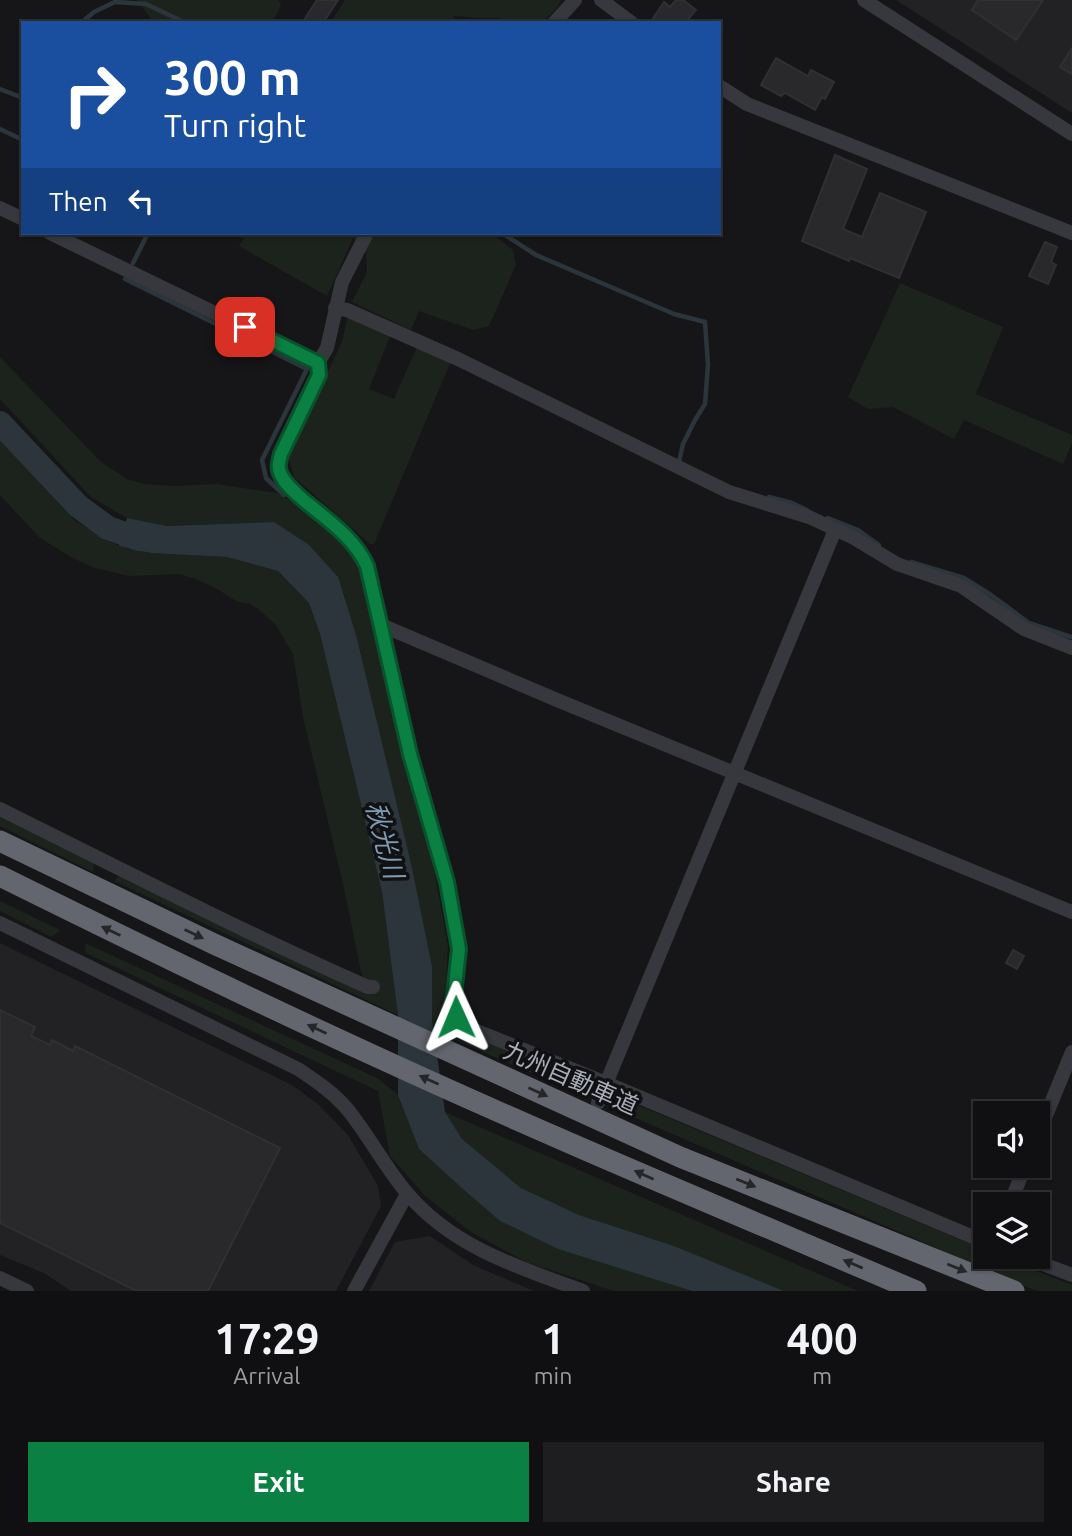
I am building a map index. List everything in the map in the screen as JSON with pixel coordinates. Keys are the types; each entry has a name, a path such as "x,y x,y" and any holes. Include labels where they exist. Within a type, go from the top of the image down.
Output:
{"highway":[{"name":"九州自動車道","path":"0,841 201,938 680,1157 1014,1291"},
{"path":"0,876 378,1058 916,1291"}],"street":[{"path":"556,21 575,0"},
{"path":"601,0 629,21"},
{"path":"865,0 1072,134"},
{"path":"721,87 747,104 1072,233"},
{"path":"0,208 21,218"},
{"path":"54,235 318,363"},
{"path":"366,235 342,282 327,348 318,363 319,375 281,454 278,467 281,477 295,492 347,537 367,566 410,754 447,882 459,949 453,1005 456,1017 462,1025 973,1237"},
{"path":"335,308 347,310 458,359 729,492 809,517 854,538 897,564 961,586 1024,629 1072,648"},
{"path":"598,1103 835,530"},
{"path":"381,625 1072,912"},
{"path":"0,809 322,967 373,987"},
{"path":"0,923 298,1069 323,1086 347,1110 407,1194 435,1222 486,1254 583,1291"},
{"path":"1050,1106 1072,1052"},
{"path":"354,1291 407,1194"},
{"path":"1050,1267 1072,1276"},
{"path":"0,1278 27,1291"}],"shaded area":[{"path":"137,0 278,0 281,5 273,21 152,20"},
{"path":"345,0 561,0 543,21 503,21 501,18 454,16 455,21 331,21"},
{"path":"896,0 1072,0 1072,113"},
{"path":"246,235 494,235 513,250 516,265 489,326 473,330 419,311 411,330 352,302 367,272 366,253 353,238 327,296 239,246"},
{"path":"900,283 1003,327 976,394 1072,435 1072,443 1063,464 964,420 954,439 893,407 868,409 848,397"},
{"path":"348,316 391,334 369,389 394,399 417,347 451,361 374,544 370,544 294,477 288,456 342,342"},
{"path":"0,357 101,462 127,479 144,484 216,484 277,493 309,511 357,558 401,746 434,870 448,946 444,1024 973,1245 973,1264 434,1031 356,635 274,522 167,526 127,518 91,497 0,399"},
{"path":"0,439 75,521 119,546 151,553 227,557 278,571 309,603 320,634 382,892 398,1015 114,881 121,874 373,995 361,972 303,717 293,654 275,624 250,604 238,602 196,579 179,574 129,576 92,567 40,538 0,495"},
{"path":"0,814 94,860 93,872 0,826"},
{"path":"0,901 60,930 52,937 0,911"},
{"path":"0,943 292,1085 319,1105 348,1135 378,1186 381,1206 336,1291 71,1291 44,1273 0,1255"},
{"path":"85,943 377,1078 398,1095 419,1149 500,1221 558,1249 692,1291 614,1291 526,1262 471,1232 425,1196 390,1156 378,1091 86,953"},
{"path":"445,1112 858,1291 784,1291 674,1246 579,1215 521,1188 462,1139"},
{"path":"430,1236 473,1265 534,1291 369,1291 395,1242"},
{"path":"985,1269 1031,1269 1072,1285 1072,1291 1038,1291"}],"water":[{"path":"127,518 167,526 274,522 309,545 338,577 356,635 412,868 432,967 432,1020 445,1112 462,1139 521,1188 579,1215 674,1246 784,1291 692,1291 558,1249 500,1221 419,1149 398,1095 398,1015 382,892 320,634 309,603 278,571 227,557 151,553 119,546"}],"building":[{"path":"317,0 338,0 324,21 303,21"},
{"path":"676,0 683,0 696,10 687,21 651,21 664,2 670,7"},
{"path":"978,0 1043,0 1016,40 972,10"},
{"path":"1072,48 1072,74 1060,67"},
{"path":"776,58 808,76 811,70 834,82 815,110 785,93 781,96 761,85"},
{"path":"835,155 867,169 843,229 862,237 880,193 926,212 899,278 802,241"},
{"path":"1045,242 1057,247 1051,262 1056,265 1048,284 1029,276"},
{"path":"1013,950 1024,956 1017,969 1006,963"},
{"path":"0,1010 35,1027 31,1036 50,1045 52,1040 73,1051 75,1046 280,1148 208,1291 137,1291 0,1223"}],"waterway":[{"path":"83,21 94,12 115,2 146,4 182,21"},
{"path":"0,89 21,97"},
{"path":"0,129 21,139"},
{"path":"133,263 147,235"},
{"path":"505,235 536,255 674,314 705,322 708,365 705,404 683,444 680,462"},
{"path":"125,279 307,369 262,460 266,478 284,495"},
{"name":"秋光川","path":"0,423 78,506 108,528 139,539 154,540"},
{"path":"769,497 807,510"},
{"path":"828,518 858,530 879,545"},
{"path":"911,562 964,578 1029,623 1071,637"}],"route":[{"path":"245,327 318,363 319,375 281,454 278,467 281,477 295,492 347,537 367,566 410,754 447,882 459,949 453,1005 456,1017"}]}
